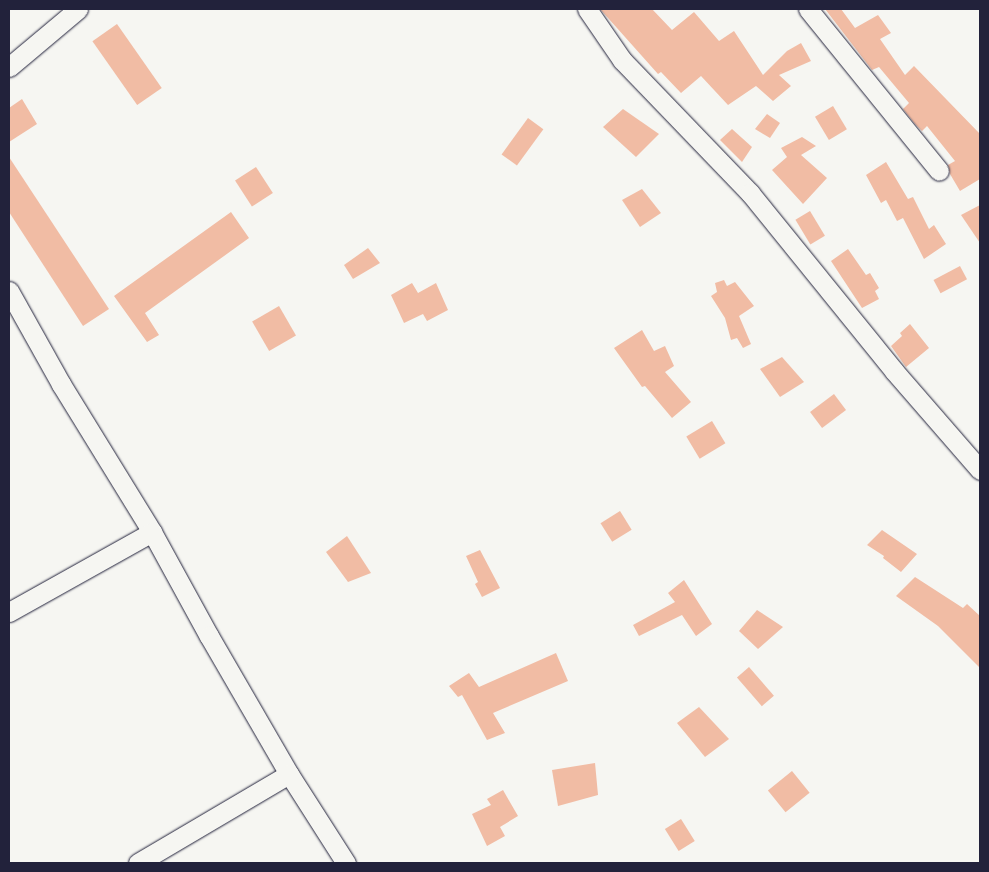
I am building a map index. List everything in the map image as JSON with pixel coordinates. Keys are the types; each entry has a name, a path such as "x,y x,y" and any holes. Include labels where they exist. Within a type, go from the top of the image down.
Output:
{"street":[{"path":"9,67 78,9"},
{"path":"587,9 622,60 750,194 894,371 980,470"},
{"path":"808,9 939,171"},
{"path":"9,291 61,384 152,532 209,636 289,774 346,863"},
{"path":"9,612 152,532"},
{"path":"138,863 289,774"}],"building":[{"path":"600,9 652,9 672,30 694,12 719,41 734,31 763,75 787,51 801,43 811,61 779,75 791,86 773,101 756,86 728,105 701,76 681,93 661,72 658,74"},
{"path":"825,9 841,9 855,28 878,15 891,33 880,39 905,75 914,66 980,134 980,179 960,191 950,174 948,165 955,161 927,126 922,131 915,124 903,109 909,103 879,67 872,70"},
{"path":"117,24 162,88 137,105 92,41"},
{"path":"22,99 37,124 9,142 9,108"},
{"path":"833,106 847,129 829,140 815,117"},
{"path":"623,109 659,134 636,157 603,127"},
{"path":"767,114 780,123 770,138 755,129"},
{"path":"528,118 543,129 517,166 502,154"},
{"path":"732,129 752,147 742,162 720,140"},
{"path":"802,137 816,146 801,155 827,178 803,204 772,170 787,157 781,148"},
{"path":"9,157 109,309 83,326 9,212"},
{"path":"886,162 908,199 913,197 929,229 934,225 946,244 924,259 903,218 897,221 886,200 881,203 866,175"},
{"path":"256,167 273,193 252,207 235,181"},
{"path":"642,189 661,213 640,227 622,200"},
{"path":"980,205 980,243 961,215"},
{"path":"810,211 825,236 810,245 795,220"},
{"path":"231,212 249,238 145,313 159,335 147,342 114,296"},
{"path":"368,248 380,263 353,279 344,265"},
{"path":"848,249 866,275 870,273 879,288 875,291 879,299 862,308 831,261"},
{"path":"960,266 967,279 941,293 934,280"},
{"path":"724,280 727,286 735,282 754,306 739,316 751,344 743,348 737,338 731,340 725,318 711,296 717,292 715,283"},
{"path":"412,283 418,293 436,283 448,310 427,321 423,314 404,323 391,295"},
{"path":"279,306 296,335 269,351 252,322"},
{"path":"910,324 929,348 906,367 891,346 902,336 900,333"},
{"path":"642,330 654,351 665,346 674,366 665,372 691,402 672,418 645,386 642,387 614,348"},
{"path":"782,357 804,382 780,397 760,369"},
{"path":"834,394 846,410 822,428 810,412"},
{"path":"712,421 725,443 700,459 686,436"},
{"path":"620,511 632,530 612,542 600,523"},
{"path":"882,530 917,554 901,572 883,558 884,556 867,545"},
{"path":"347,536 371,573 348,582 326,552"},
{"path":"480,550 500,588 482,597 475,584 478,582 466,556"},
{"path":"915,577 963,608 967,604 980,616 980,668 938,626 896,596"},
{"path":"684,580 712,624 696,636 682,615 639,636 633,625 675,602 668,593"},
{"path":"757,610 783,627 758,649 739,631"},
{"path":"556,653 568,681 493,713 505,733 487,740 462,695 458,697 449,686 469,673 479,687"},
{"path":"749,667 774,696 762,706 737,677"},
{"path":"699,707 729,739 705,757 677,723"},
{"path":"595,763 598,795 558,806 552,770"},
{"path":"792,771 810,793 786,812 768,791"},
{"path":"503,790 518,816 500,827 505,836 487,846 472,814 491,805 487,799"},
{"path":"681,819 695,841 679,851 665,829"}]}
